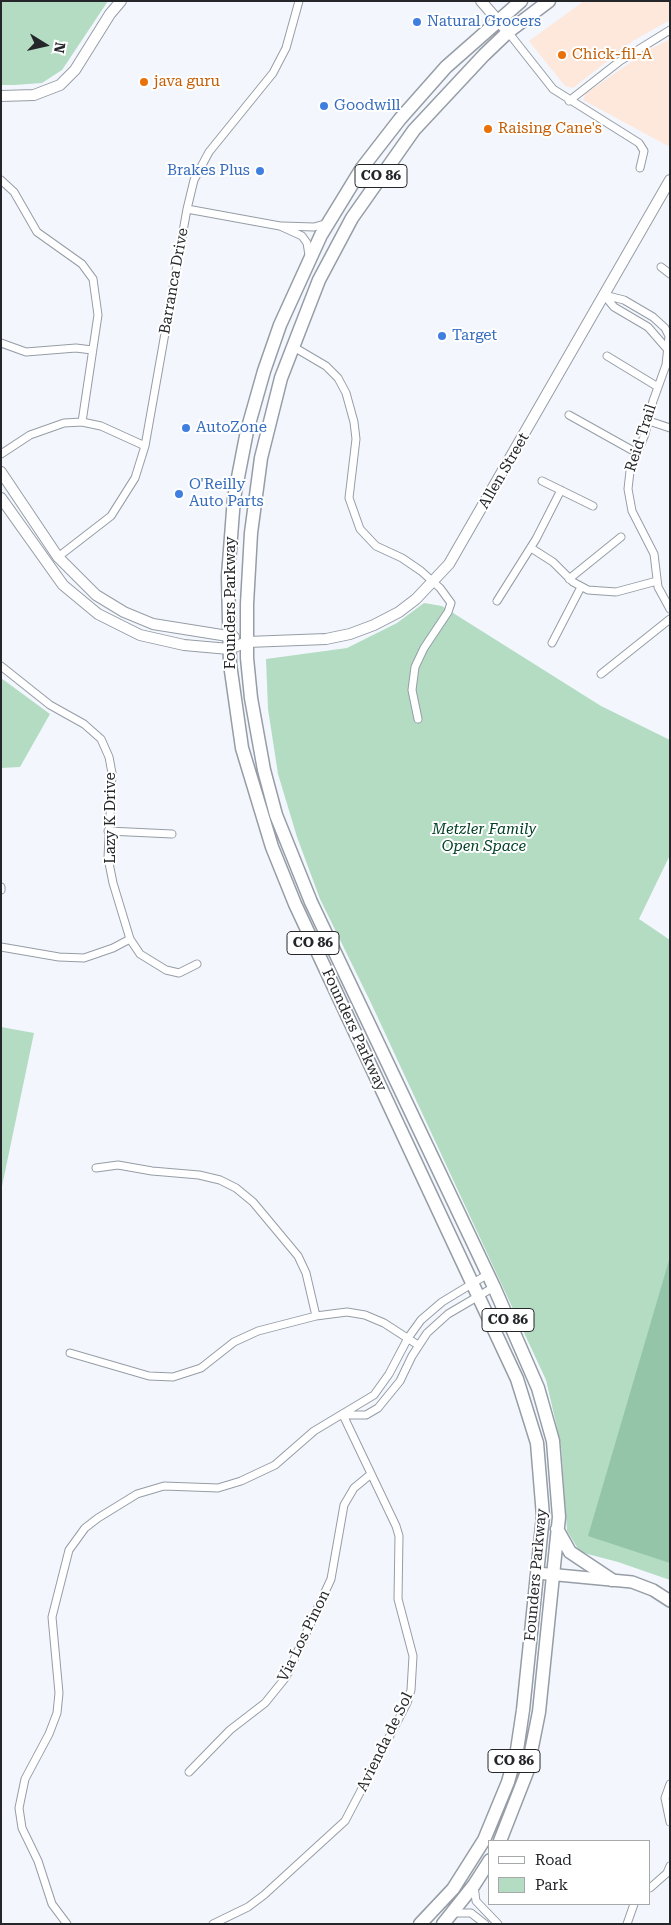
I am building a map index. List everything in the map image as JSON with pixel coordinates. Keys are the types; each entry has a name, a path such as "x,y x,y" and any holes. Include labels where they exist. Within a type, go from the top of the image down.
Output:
{"highway":[{"name":"Founders Parkway","path":"420,1924 452,1889 476,1853 491,1826 508,1782 517,1750 524,1710 543,1516 537,1444 523,1394 479,1295 295,904 272,848 242,748 229,649 228,576 231,523 242,454 264,371 290,298 310,258 328,223 362,168 400,119 446,67 521,1"},
{"name":"Founders Parkway","path":"500,1840 523,1787 532,1753 539,1712 559,1499 549,1424 538,1388 494,1287 311,902 276,814 264,770 254,720 247,642 248,574 254,502 271,415 292,345 330,259 352,218 386,168 440,100 508,32 549,1"},
{"path":"290,298 289,332 292,345"},
{"path":"557,1529 570,1552 612,1580"},
{"path":"443,1924 474,1885 488,1863"}],"main road":[{"path":"537,1573 632,1582 653,1590 670,1601"}],"street":[{"path":"1,96 34,95 60,86 75,70 110,14 122,1"},
{"name":"Barranca Drive","path":"58,557 101,524 120,505 136,478 145,446 187,209 194,180 209,152 266,83 280,61 292,30 299,1"},
{"path":"481,1 508,32 538,74 553,89 569,101 639,142 644,151 640,168"},
{"path":"569,101 620,61 670,30"},
{"path":"1,180 14,192 37,232 82,264 93,279 98,314 82,422"},
{"name":"Allen Street","path":"247,642 311,641 350,634 394,615 433,584 458,550 670,180"},
{"path":"187,209 280,226 314,227 328,223"},
{"path":"280,226 297,233 305,239 310,258"},
{"path":"661,267 670,274"},
{"path":"604,296 614,307 648,327 669,350"},
{"name":"Reid Trail","path":"604,296 624,300 659,322 668,336 669,350 666,365 629,477 628,496 632,511 654,554 657,581 670,609"},
{"path":"1,344 26,352 76,348 92,350"},
{"path":"292,345 326,366 338,378 346,393 354,422 356,440 349,498 360,529 376,546 410,563 446,594 451,605 415,666 412,690 418,719"},
{"path":"608,356 658,386"},
{"path":"569,415 637,453"},
{"path":"648,421 670,428"},
{"path":"1,454 30,435 64,423 82,422 110,429 145,446"},
{"path":"1,472 58,557 91,591"},
{"path":"542,481 593,506"},
{"path":"497,602 531,548 561,490"},
{"path":"1,498 63,585 87,607 128,630 166,642 229,649 247,642"},
{"path":"569,579 622,537"},
{"path":"531,548 556,564 569,579 581,587 597,592 616,592 657,581"},
{"path":"63,585 70,583 91,591 124,612 153,624 229,635 247,642"},
{"path":"552,643 581,587"},
{"path":"600,674 670,619"},
{"name":"Lazy K Drive","path":"1,666 50,705 84,724 101,739 109,757 112,773 108,858 113,883 130,939 140,954 166,970 178,973 197,964"},
{"path":"108,831 172,834"},
{"path":"1,947 59,957 84,958 113,948 130,939"},
{"path":"96,1168 118,1165 152,1171 199,1175 220,1180 236,1188 253,1202 298,1256 306,1273 316,1316"},
{"path":"67,1924 52,1904 38,1861 22,1828 19,1808 25,1779 49,1734 57,1713 59,1693 52,1617 69,1550 85,1528 137,1494 164,1486 218,1488 241,1481 275,1465 287,1457 314,1431 367,1400 381,1387 408,1338 432,1309 488,1274"},
{"path":"343,1415 366,1415 378,1408 400,1381 418,1345 439,1321 494,1287"},
{"path":"70,1353 149,1376 174,1377 201,1368 245,1336 316,1316 347,1312 365,1315 384,1323 418,1345"},
{"name":"Avienda de Sol","path":"213,1924 248,1907 264,1895 344,1820 407,1704 414,1666 398,1599 399,1536 343,1415"},
{"name":"Via Los Pinon","path":"189,1772 230,1730 265,1703 286,1677 331,1579 344,1505 354,1488 371,1474"},
{"path":"670,1784 665,1798 670,1822"},
{"path":"651,1887 667,1872 670,1866"},
{"path":"474,1885 476,1901 498,1924"},
{"path":"627,1924 634,1905"},
{"path":"453,1913 471,1913 485,1924"}],"shaded area":[{"path":"584,1 670,1 670,20 633,41 573,88 565,86 529,41"},
{"path":"670,39 670,143 668,146 583,100 585,94 647,51"}],"green space":[{"path":"1,1 108,1 62,70 42,83 1,85"},
{"name":"Metzler Family Open Space","path":"424,603 442,606 601,706 670,740 670,855 639,919 670,940 670,1580 618,1562 580,1552 567,1531 561,1445 546,1380 371,1003 320,899 297,837 278,774 268,709 266,659 347,648 397,623"},
{"path":"1,678 50,714 20,767 1,768"},
{"path":"1,1027 34,1033 1,1191"},
{"path":"670,1257 670,1563 588,1536"}],"place":[{"name":"Natural Grocers","path":"417,22"},
{"name":"Chick-fil-A","path":"562,55"},
{"name":"java guru","path":"144,82"},
{"name":"Goodwill","path":"324,106"},
{"name":"Raising Cane's","path":"488,129"},
{"name":"Brakes Plus","path":"260,171"},
{"name":"Target","path":"442,336"},
{"name":"AutoZone","path":"186,428"},
{"name":"O'Reilly Auto Parts","path":"179,494"}]}
